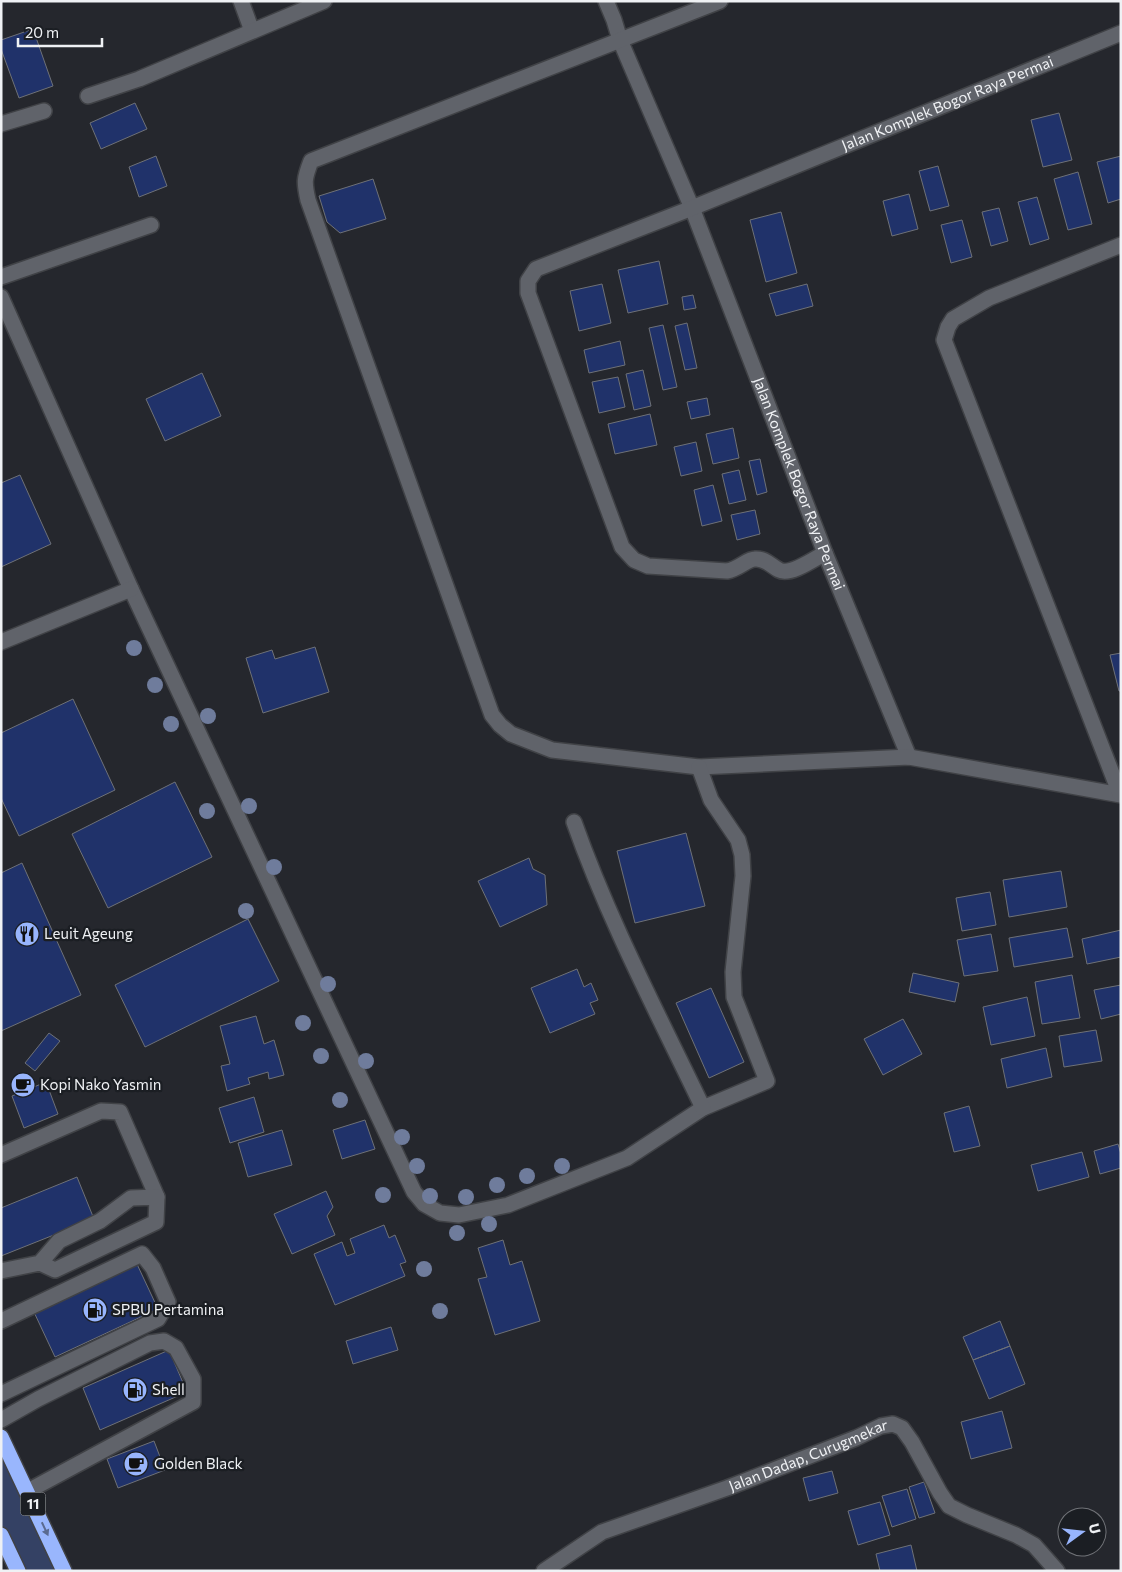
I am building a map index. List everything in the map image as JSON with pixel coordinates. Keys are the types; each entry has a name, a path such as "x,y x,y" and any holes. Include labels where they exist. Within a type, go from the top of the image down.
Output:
{"highway":[{"name":"11","path":"1,1437 64,1571"},
{"path":"1,1535 18,1571"}],"street":[{"path":"241,1 252,31"},
{"path":"88,96 139,79 324,1"},
{"name":"Jalan Komplek Bogor Raya Permai","path":"606,1 620,40 692,208 825,554 908,757"},
{"path":"720,1 311,162 304,182 311,210 492,715 511,734 552,750 699,767 908,757 1120,794"},
{"name":"Jalan Komplek Bogor Raya Permai","path":"692,208 1121,33"},
{"path":"1,124 44,111"},
{"path":"692,208 536,269 528,281 528,293 622,548 634,560 648,566 727,571 736,570 752,559 762,559 780,571 789,572 825,554"},
{"path":"1,277 151,225"},
{"path":"1120,794 944,340 953,319 989,298 1121,245"},
{"path":"1,297 131,589 414,1192 424,1204 440,1213 459,1215 508,1204 627,1158 703,1108 767,1081 734,997 733,972 743,876 742,855 738,840 711,800 699,767"},
{"path":"1,642 131,589"},
{"path":"574,822 588,862 617,928 703,1108"},
{"path":"1,1155 101,1111 120,1112 157,1197 156,1222 55,1270 40,1263 1,1271"},
{"path":"40,1263 59,1241 100,1221 131,1198 157,1197"},
{"path":"1,1321 142,1254 153,1268 168,1302 158,1319 1,1394"},
{"path":"1,1420 150,1343 164,1341 176,1348 193,1378 194,1402 28,1491"},
{"name":"Jalan Dadap, Curugmekar","path":"544,1571 602,1532 745,1481 856,1438 881,1426 893,1424 902,1428 912,1442 940,1493 950,1506 1034,1545 1057,1571"}],"shaded area":[{"path":"1,1437 62,1571 18,1571 1,1535"}],"building":[{"path":"33,29 53,86 19,98 1,49 1,40"},
{"path":"135,103 147,129 101,149 90,123"},
{"path":"1059,113 1072,160 1043,167 1031,120"},
{"path":"156,156 167,186 139,197 129,167"},
{"path":"1121,156 1121,199 1108,203 1097,162"},
{"path":"938,166 949,206 930,211 919,171"},
{"path":"1078,172 1092,224 1068,230 1054,179"},
{"path":"373,179 386,219 340,233 327,222 319,196"},
{"path":"909,194 918,229 892,236 883,201"},
{"path":"1037,197 1049,239 1030,245 1018,202"},
{"path":"999,208 1008,241 991,246 982,212"},
{"path":"781,212 797,273 766,282 750,220"},
{"path":"962,220 972,257 951,263 941,225"},
{"path":"659,261 668,304 628,313 618,270"},
{"path":"602,284 611,323 579,331 570,291"},
{"path":"807,284 813,306 776,316 769,294"},
{"path":"693,295 696,308 684,310 682,297"},
{"path":"687,323 697,368 685,370 675,326"},
{"path":"663,325 677,387 663,390 649,328"},
{"path":"620,341 625,365 589,373 584,350"},
{"path":"643,370 651,406 634,410 626,374"},
{"path":"202,373 221,416 165,441 146,399"},
{"path":"618,377 625,407 599,413 592,382"},
{"path":"707,398 710,415 691,419 687,402"},
{"path":"650,414 657,445 615,454 608,424"},
{"path":"733,428 739,458 713,464 706,434"},
{"path":"696,442 702,471 681,476 674,447"},
{"path":"760,459 767,492 757,495 749,461"},
{"path":"739,470 746,500 729,504 722,474"},
{"path":"20,475 51,544 1,567 1,483"},
{"path":"713,485 722,521 702,526 694,490"},
{"path":"755,510 760,534 737,540 731,515"},
{"path":"315,647 329,692 263,713 246,658 272,650 275,659"},
{"path":"1121,653 1121,691 1119,691 1110,655"},
{"path":"73,699 115,790 19,836 1,798 1,733"},
{"path":"175,782 212,857 108,908 72,834"},
{"path":"686,833 705,906 635,923 617,851"},
{"path":"529,858 533,869 545,875 547,905 500,927 478,881"},
{"name":"Leuit Ageung","path":"22,863 81,995 1,1031 1,873"},
{"path":"1061,871 1067,907 1009,917 1003,880"},
{"path":"990,892 996,925 962,931 956,898"},
{"path":"248,919 279,981 145,1047 115,985"},
{"path":"1067,928 1073,957 1014,967 1009,938"},
{"path":"1121,930 1121,957 1087,964 1082,939"},
{"path":"991,934 998,971 964,976 957,940"},
{"path":"577,969 584,987 591,983 598,1000 590,1003 595,1014 550,1033 531,988"},
{"path":"913,973 959,983 955,1002 909,992"},
{"path":"1072,975 1080,1018 1042,1024 1035,982"},
{"path":"1121,985 1121,1014 1101,1019 1094,990"},
{"path":"711,988 744,1062 709,1078 676,1003"},
{"path":"1027,997 1035,1036 991,1045 983,1007"},
{"path":"256,1016 264,1044 274,1040 284,1075 269,1079 268,1072 248,1078 250,1084 227,1091 221,1066 230,1064 220,1026"},
{"path":"903,1019 922,1054 883,1075 864,1039"},
{"path":"1096,1030 1102,1061 1064,1067 1059,1036"},
{"path":"49,1033 60,1041 35,1071 25,1063"},
{"path":"1046,1048 1052,1077 1007,1088 1001,1059"},
{"path":"46,1082 58,1114 24,1128 12,1096"},
{"path":"254,1097 264,1132 230,1143 219,1108"},
{"path":"969,1106 980,1146 954,1152 944,1113"},
{"path":"365,1120 375,1149 342,1159 333,1130"},
{"path":"282,1130 292,1165 248,1177 238,1143"},
{"path":"1118,1144 1121,1154 1121,1168 1100,1174 1094,1151"},
{"path":"1082,1152 1089,1177 1038,1191 1031,1165"},
{"path":"77,1177 94,1219 1,1256 1,1208"},
{"path":"326,1191 333,1207 327,1216 335,1235 292,1254 274,1214"},
{"path":"384,1225 389,1238 395,1235 406,1262 400,1264 405,1276 335,1305 314,1254 342,1242 347,1256 355,1253 350,1239"},
{"path":"503,1240 510,1265 522,1261 540,1321 495,1335 478,1279 487,1277 478,1248"},
{"name":"SPBU Pertamina","path":"136,1262 158,1309 55,1357 33,1310"},
{"path":"1000,1321 1010,1346 973,1360 963,1337"},
{"path":"391,1327 398,1350 353,1364 346,1341"},
{"path":"1010,1346 1025,1384 989,1399 973,1360"},
{"name":"Shell","path":"169,1350 187,1392 100,1430 83,1388"},
{"path":"1002,1411 1012,1448 971,1459 961,1422"},
{"name":"Golden Black","path":"154,1441 165,1470 118,1488 107,1459"},
{"path":"832,1471 838,1493 809,1501 803,1478"},
{"path":"924,1482 935,1513 919,1518 909,1487"},
{"path":"907,1489 916,1519 892,1527 882,1496"},
{"path":"880,1502 890,1535 858,1545 848,1511"},
{"path":"911,1545 917,1571 880,1571 876,1554"}],"place":[{"name":"Leuit Ageung","path":"27,934"},
{"name":"Kopi Nako Yasmin","path":"23,1085"},
{"name":"SPBU Pertamina","path":"95,1310"},
{"name":"Shell","path":"135,1390"},
{"name":"Golden Black","path":"136,1464"}]}
